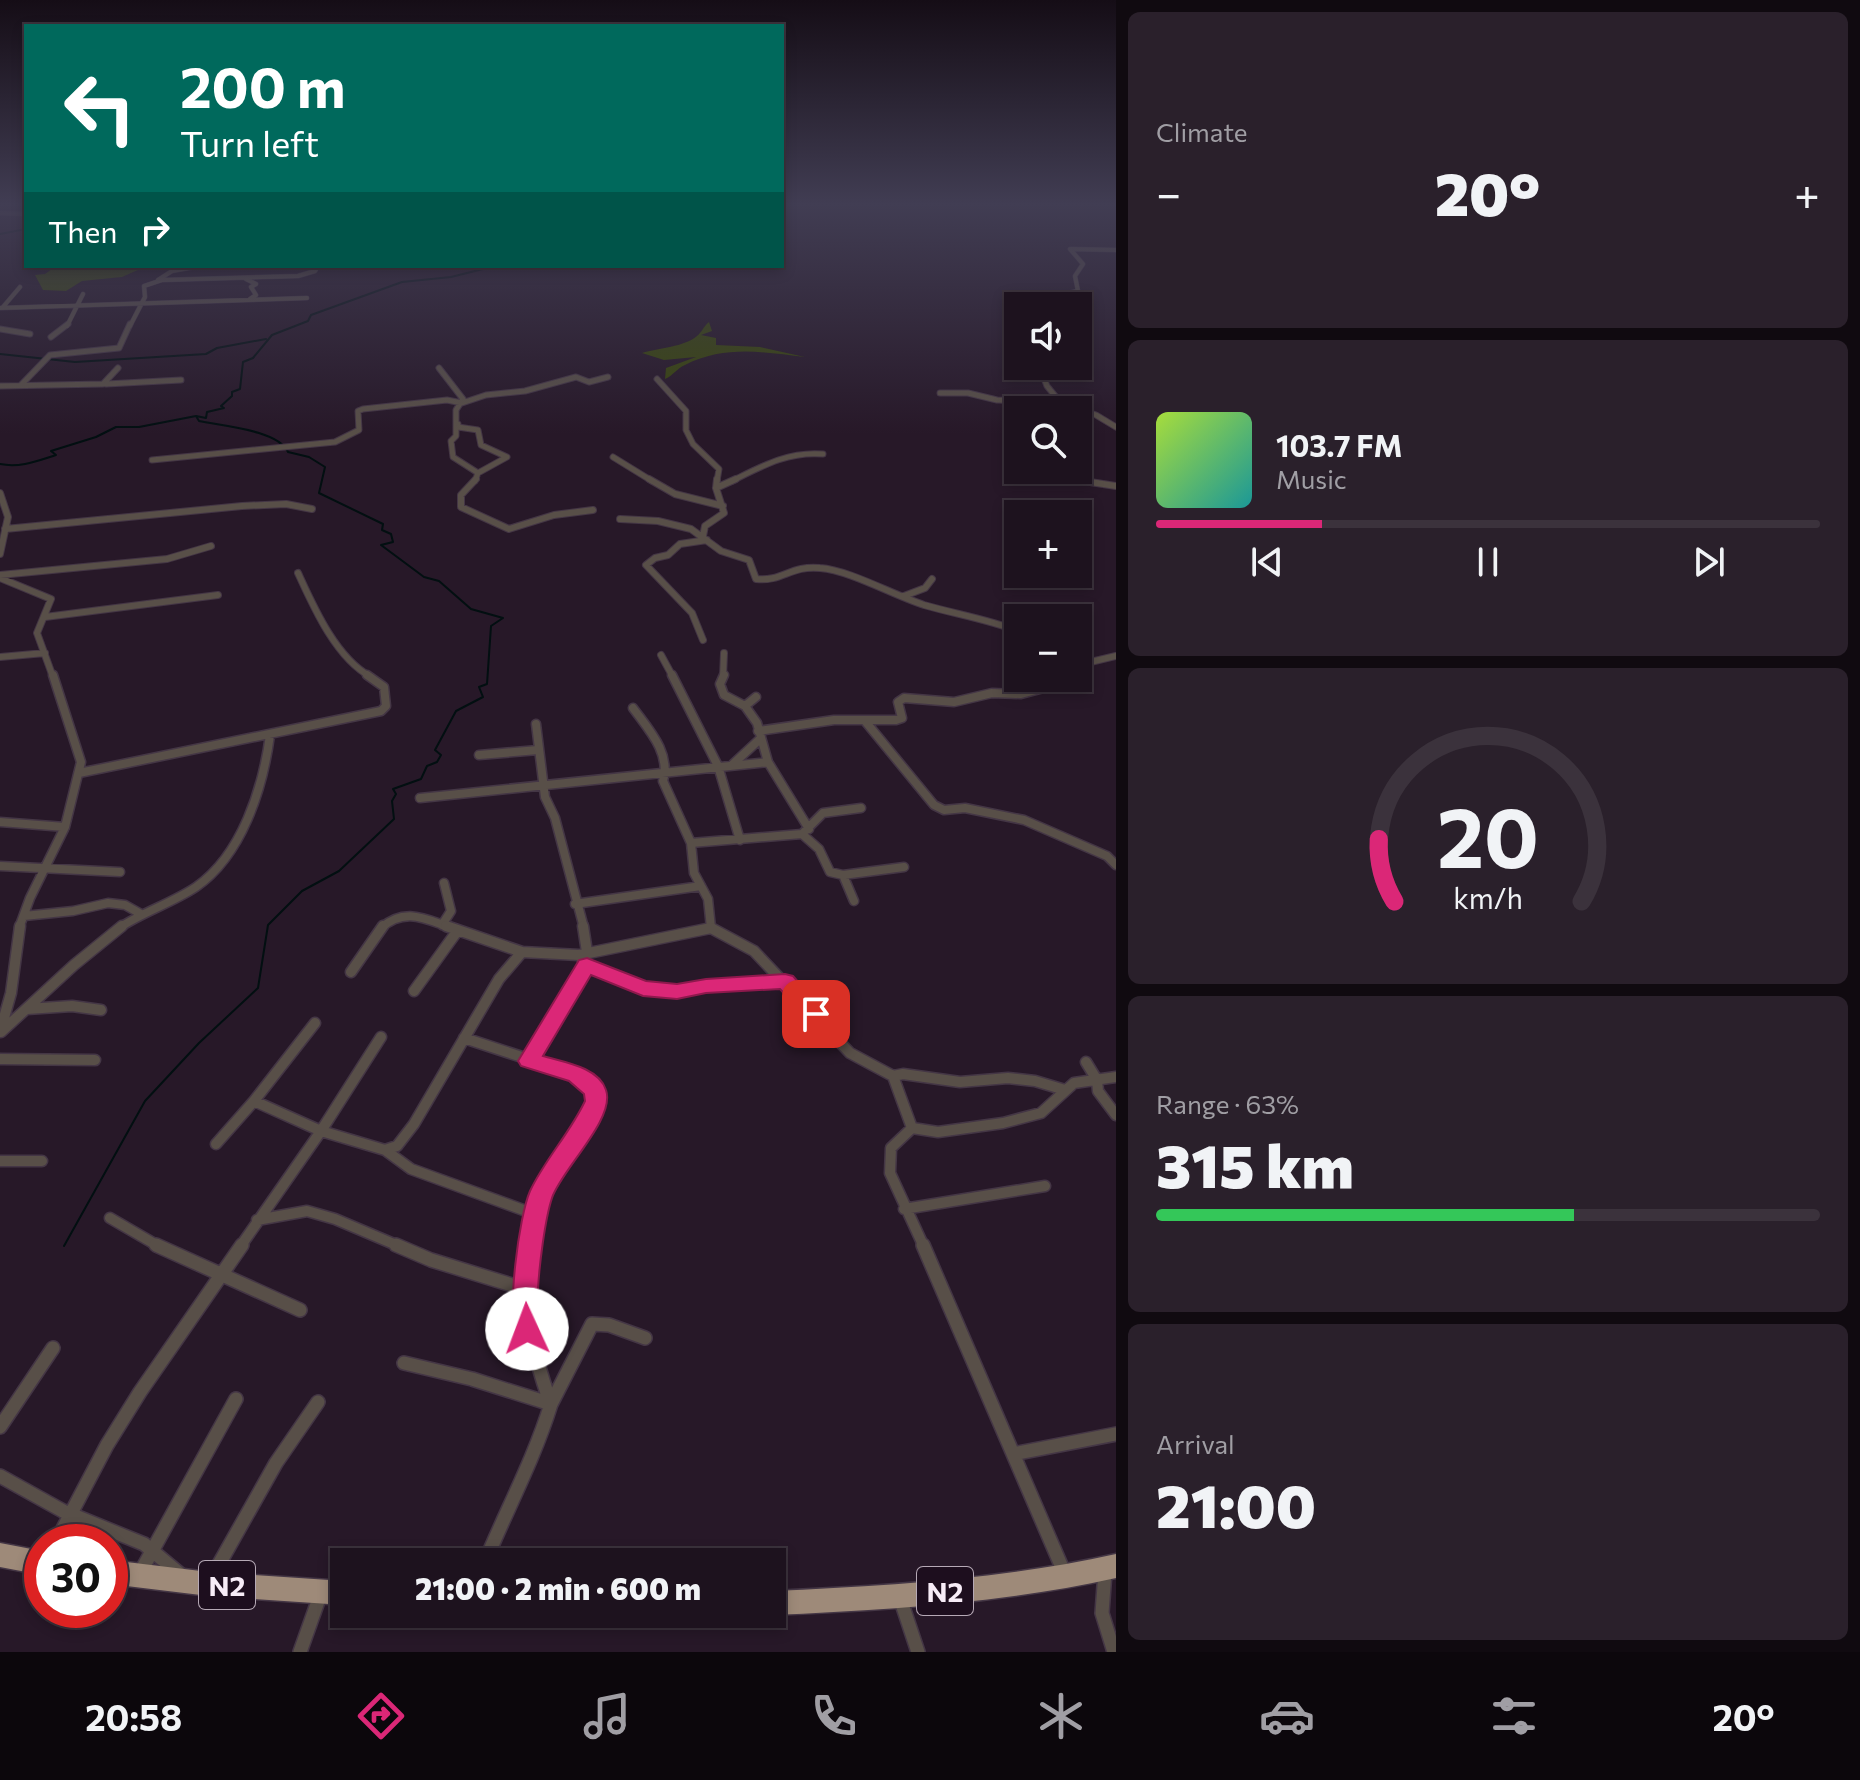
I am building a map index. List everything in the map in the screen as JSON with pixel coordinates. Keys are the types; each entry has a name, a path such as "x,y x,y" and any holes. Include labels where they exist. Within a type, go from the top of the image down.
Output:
{"highway":[{"path":"0,1555 24,1560"},
{"name":"N2","path":"786,1602 899,1597 1066,1577 1111,1567"},
{"name":"N2","path":"128,1574 330,1593"}],"street":[{"path":"21,385 47,358 62,352 119,348 127,338 145,297 144,286 162,280"},
{"path":"249,280 256,284 251,287 256,295 249,299"},
{"path":"2,308 20,287"},
{"path":"51,337 60,333 69,322 83,294"},
{"path":"2,308 307,298"},
{"path":"0,329 30,334"},
{"path":"106,384 118,368"},
{"path":"439,368 461,396 462,403 456,410 458,427 478,430 481,445 507,457 478,473 475,482 461,495 461,507 502,529 554,515 593,510"},
{"path":"152,460 335,442 359,430 358,411 363,409 447,400 462,403 486,395 525,391 576,377 589,382 608,377"},
{"path":"657,379 686,411 685,436 693,448 719,469 716,488 724,513 721,518 705,526 705,538"},
{"path":"0,386 181,380"},
{"path":"1043,380 1055,396"},
{"path":"940,393 968,393 1004,400"},
{"path":"1092,414 1116,427"},
{"path":"458,424 454,431 456,436 451,441 453,457 478,473"},
{"path":"716,488 736,481 747,470 797,454 823,454"},
{"path":"613,457 675,494 723,506"},
{"path":"1092,482 1116,486"},
{"path":"0,493 8,517 0,554"},
{"path":"5,529 242,506 286,504 312,509"},
{"path":"620,519 670,524 705,538 721,551 749,560 756,579 772,581 783,578 798,567 837,571 848,578 925,605 1004,625"},
{"path":"703,640 692,613 646,565 655,558 673,552 680,544 705,538"},
{"path":"0,576 97,564 160,563 211,546"},
{"path":"79,773 381,711 386,706 384,687 356,669 315,610 298,573"},
{"path":"0,576 51,599 37,633 81,762 65,827 18,932 11,993 0,1032"},
{"path":"904,596 925,588 932,579"},
{"path":"45,617 218,595"},
{"path":"0,657 45,653"},
{"path":"724,653 725,674 720,684 724,695 745,706 757,723 768,762 830,872 843,875 904,867"},
{"path":"661,655 718,766 740,840"},
{"path":"1092,662 1116,656"},
{"path":"732,765 759,735 834,720 902,718 898,702 904,698 954,702 992,693 1029,692"},
{"path":"745,706 756,697"},
{"path":"633,708 657,741 665,771 663,781 691,843 694,873 710,910 711,928"},
{"path":"865,721 934,805 944,810 965,808 1024,820 1107,856 1116,865"},
{"path":"529,1061 584,957 584,922 575,904 555,818 545,797 536,724"},
{"path":"0,1032 75,962 141,914 199,884 217,867 253,802 268,760 270,735"},
{"path":"479,755 538,750"},
{"path":"420,798 768,762"},
{"path":"691,843 805,831 815,817 823,813 861,808"},
{"path":"0,822 65,827"},
{"path":"0,866 120,872"},
{"path":"843,875 854,901"},
{"path":"442,925 451,911 444,883"},
{"path":"575,904 701,886"},
{"path":"24,916 108,903 125,905 141,914"},
{"path":"351,972 378,931 398,914 411,914 522,952 584,957 711,928 754,951 850,1053 893,1076 903,1074 960,1082 1008,1078 1035,1081 1065,1090"},
{"path":"414,991 458,930"},
{"path":"385,1150 397,1146 414,1124 499,979 522,952"},
{"path":"584,957 643,988 677,991 706,986 785,982"},
{"path":"27,1009 72,1006 101,1010"},
{"path":"216,1144 315,1023"},
{"path":"66,1524 107,1445 140,1392 223,1276 257,1220 321,1131 381,1037"},
{"path":"464,1038 577,1075 595,1090 596,1101 587,1122 540,1195 525,1289 527,1329 551,1404"},
{"path":"0,1059 95,1060"},
{"path":"1086,1062 1097,1080 1098,1091 1116,1115"},
{"path":"893,1076 912,1128"},
{"path":"912,1128 938,1132 1003,1123 1041,1113 1074,1083 1116,1077"},
{"path":"254,1101 321,1131 385,1150 411,1169 537,1215"},
{"path":"912,1128 891,1148 890,1173 904,1209 937,1272 1066,1577"},
{"path":"0,1161 42,1161"},
{"path":"904,1209 1045,1186"},
{"path":"257,1220 307,1211 335,1219 431,1260 525,1289"},
{"path":"110,1218 170,1253 300,1310"},
{"path":"491,1548 513,1493 535,1454 551,1404 592,1324 609,1325 645,1338"},
{"path":"0,1427 53,1348"},
{"path":"404,1363 472,1379 551,1404"},
{"path":"139,1575 236,1399"},
{"path":"0,1476 71,1515 153,1548 197,1582 318,1402"},
{"path":"1013,1454 1116,1434"},
{"path":"1111,1567 1100,1612 1103,1628 1114,1652"},
{"path":"899,1597 918,1652"},
{"path":"300,1652 330,1598"}],"green space":[{"path":"38,280 91,280 82,281 66,291 43,290"},
{"path":"709,322 712,331 701,335 716,338 716,345 760,347 805,357 729,352 685,365 665,379 666,368 696,357 664,360 642,353 685,343 697,336"}],"waterway":[{"path":"196,416 206,418 207,412 224,408 221,406 232,396 232,392 240,389 243,362 253,358 272,335 308,321 311,315 402,282 421,280"},
{"path":"0,354 75,362 206,354 217,348 266,339"},
{"path":"0,464 42,460 56,455 51,451 96,437 116,427 139,427 196,416"},
{"path":"64,1246 145,1101 199,1043 258,988 268,925 302,891 339,871 394,819 392,801 396,794 393,789 421,779 427,766 437,762 441,755 435,750 456,711 483,697 479,687 487,684 491,626 503,618 471,609 439,581 424,577 381,545 393,542 391,534 382,530 383,524 319,493 325,467 309,457 288,452 262,434 199,421 196,416"}],"route":[{"path":"527,1329 525,1289 540,1195 587,1122 596,1101 595,1090 577,1075 529,1061 587,965 643,988 677,991 706,986 785,982 816,1014"}]}
